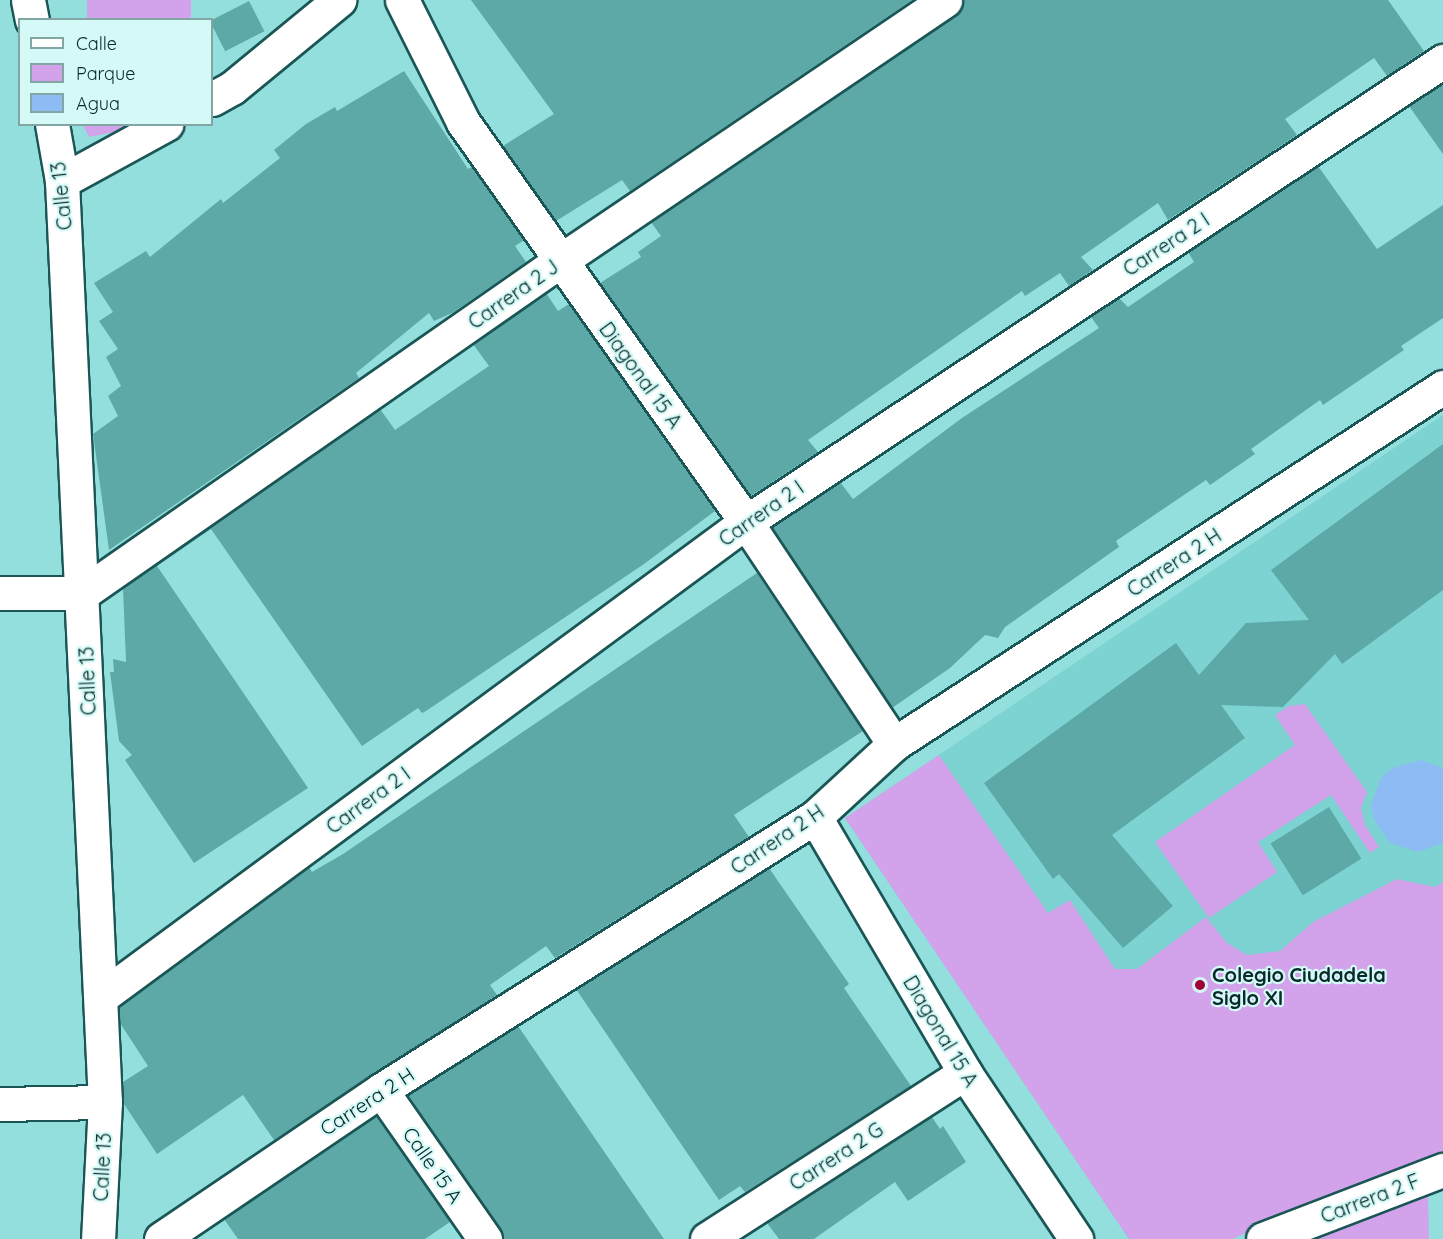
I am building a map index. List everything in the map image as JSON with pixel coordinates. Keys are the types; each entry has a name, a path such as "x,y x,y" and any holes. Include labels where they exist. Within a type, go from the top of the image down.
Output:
{"street":[{"path":"28,0 32,18"},
{"path":"213,98 232,88 339,0"},
{"name":"Diagonal 15 A","path":"402,0 463,122 746,522 894,744"},
{"name":"Carrera 2 J","path":"84,593 560,261 945,0"},
{"name":"Carrera 2 I","path":"101,997 746,522 1443,60"},
{"name":"Calle 13","path":"51,126 62,182 84,593 105,1102 99,1239"},
{"path":"62,182 162,126"},
{"name":"Carrera 2 H","path":"161,1239 381,1090 815,817 894,744 1443,387"},
{"path":"0,593 84,593"},
{"name":"Diagonal 15 A","path":"815,817 964,1073 1076,1239"},
{"name":"Carrera 2 G","path":"707,1239 964,1073"},
{"name":"Calle 15 A","path":"381,1090 485,1239"},
{"path":"0,1104 105,1102"},
{"name":"Carrera 2 F","path":"1263,1239 1443,1170"}],"shaded area":[{"name":"Colegio Ciudadela Siglo XI","path":"1443,415 1443,1152 1232,1239 1129,1239 845,818"}],"green space":[{"path":"87,0 191,0 191,18 87,18"},
{"path":"84,126 147,126 89,137"},
{"path":"1305,704 1367,792 1361,808 1365,825 1379,847 1370,853 1331,795 1258,842 1277,872 1209,918 1155,842 1295,745 1275,715 1289,706"},
{"path":"939,755 1048,913 1070,900 1115,969 1137,969 1206,917 1227,943 1247,955 1280,951 1313,922 1397,879 1435,887 1443,882 1443,1152 1232,1239 1129,1239 845,818"},
{"path":"1428,1195 1429,1239 1316,1239"}],"water":[{"path":"1421,760 1443,768 1443,843 1418,852 1390,843 1374,820 1371,805 1381,778 1392,768"}],"building":[{"path":"471,0 912,0 630,191 622,180 556,221 503,146 554,114"},
{"path":"964,0 1388,0 1424,51 1387,76 1374,58 1285,119 1297,135 1168,220 1158,203 1081,257 1093,270 1069,286 1060,273 1025,296 1022,291 808,440 818,452 751,496 600,283 641,257 638,252 661,236 651,222 956,16"},
{"path":"249,1 264,31 225,51 213,27 213,19"},
{"path":"404,71 468,169 472,167 524,240 515,246 526,262 452,313 434,321 429,313 356,373 359,378 109,550 93,434 118,416 108,396 121,386 106,357 118,349 99,321 113,312 94,283 146,251 150,257 221,199 223,203 280,158 274,150 306,124 335,107 337,111"},
{"path":"1443,83 1443,154 1409,106"},
{"path":"1318,166 1377,249 1443,205 1443,318 1401,346 1404,350 1323,405 1320,400 1251,449 1255,454 1210,485 1206,480 1116,541 1119,547 1005,627 998,638 985,635 950,668 892,708 772,527 840,482 853,499 962,418 1099,328 1091,317 1119,298 1128,307 1194,262 1188,252"},
{"path":"546,293 558,311 569,304 715,511 644,564 426,711 422,713 418,708 362,746 211,529 157,566 308,788 194,863 125,760 132,755 119,741 110,672 114,672 113,659 126,662 123,588 380,409 395,430 489,366 473,344"},
{"path":"1443,444 1443,590 1342,664 1335,654 1283,707 1221,705 1245,738 1112,835 1173,906 1123,948 1059,874 1053,879 984,783 1176,643 1199,675 1246,623 1309,620 1271,570"},
{"path":"757,573 863,731 734,815 749,837 555,958 546,946 490,985 497,995 274,1140 243,1095 157,1154 124,1104 123,1082 148,1066 120,1023 119,1007 309,867 312,872 343,854"},
{"path":"1329,807 1361,859 1303,895 1270,844"},
{"path":"769,868 849,984 844,988 911,1086 745,1192 740,1186 719,1200 576,989"},
{"path":"518,1026 664,1239 503,1239 500,1228 408,1095"},
{"path":"376,1116 450,1222 425,1239 238,1239 224,1219"},
{"path":"932,1117 940,1129 943,1126 966,1162 908,1201 895,1182 814,1239 779,1239 767,1223"}],"place":[{"name":"Colegio Ciudadela Siglo XI","path":"1200,985"}]}
